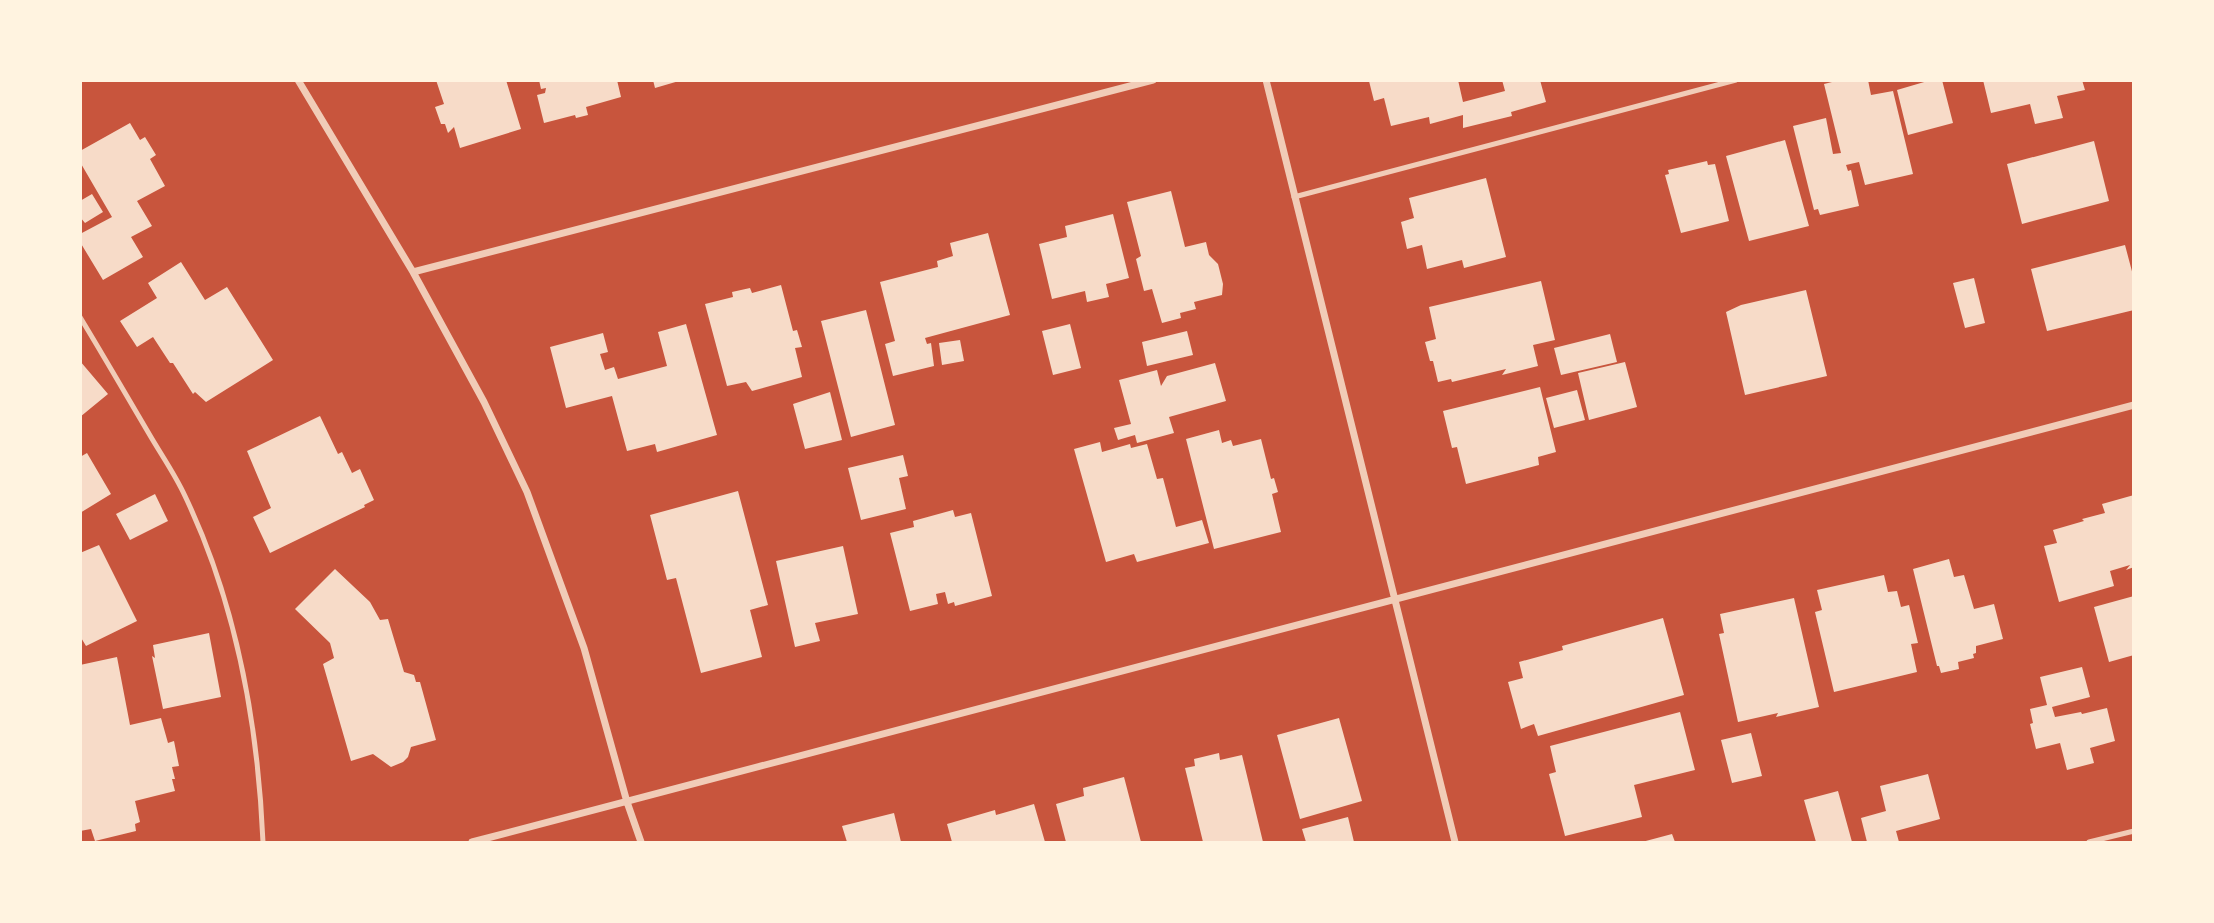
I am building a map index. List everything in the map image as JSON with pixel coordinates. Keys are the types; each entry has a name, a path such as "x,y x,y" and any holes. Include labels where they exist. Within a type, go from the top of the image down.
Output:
{"street":[{"path":"298,80 413,272 484,402 527,492 584,648 627,802 641,842"},
{"path":"413,272 1153,80"},
{"path":"1266,80 1455,842"},
{"path":"472,842 2133,405"}],"lane":[{"path":"1294,197 1736,80"},
{"path":"80,317 184,493 218,578 244,682 256,754 263,842"},
{"path":"2089,842 2133,831"}],"building":[{"path":"436,80 506,80 521,129 460,148 454,127 448,133 445,124 441,124 435,107 444,104"},
{"path":"539,80 617,80 621,97 586,107 588,115 576,118 575,115 544,123 537,95 545,93 546,88 541,89"},
{"path":"653,80 679,80 679,81 655,88"},
{"path":"1458,80 1463,102 1505,91 1502,80 1540,80 1546,102 1511,112 1512,116 1463,128 1463,115 1430,124 1429,117 1391,126 1384,98 1374,101 1369,81"},
{"path":"1840,80 1868,80 1871,95 1893,91 1913,174 1865,185 1859,162 1846,165 1848,171 1851,170 1859,206 1820,215 1818,209 1814,210 1793,126 1826,118 1833,154 1841,153 1824,84"},
{"path":"1931,80 1942,80 1953,123 1908,135 1897,90"},
{"path":"1983,80 2082,80 2085,90 2057,96 2063,118 2035,124 2030,104 1991,113"},
{"path":"130,123 140,140 145,137 156,155 150,159 165,186 137,201 152,226 131,237 143,257 103,280 80,242 80,234 112,217 80,162 80,151"},
{"path":"1785,140 1809,226 1749,241 1726,156"},
{"path":"2094,141 2109,201 2022,224 2007,164"},
{"path":"1707,161 1708,165 1715,164 1729,221 1681,233 1665,175 1669,174 1668,170"},
{"path":"1486,178 1506,257 1464,268 1462,260 1427,269 1422,245 1407,249 1401,222 1414,218 1409,198"},
{"path":"1171,191 1185,247 1206,242 1209,255 1218,264 1223,284 1222,295 1194,302 1196,309 1180,313 1181,318 1162,323 1152,289 1144,291 1136,259 1141,256 1127,202"},
{"path":"92,194 103,212 85,223 80,217 80,201"},
{"path":"1113,214 1129,278 1106,284 1109,297 1087,302 1085,291 1052,299 1039,244 1067,237 1065,226"},
{"path":"988,233 1010,315 925,338 927,344 931,343 934,366 893,376 885,344 895,341 880,282 938,267 937,261 953,256 950,243"},
{"path":"2125,245 2134,279 2134,310 2047,331 2031,269"},
{"path":"181,262 205,300 227,287 273,360 206,402 195,392 193,394 153,337 137,347 120,321 157,298 148,283"},
{"path":"1974,278 1985,323 1965,328 1953,283"},
{"path":"1541,281 1555,340 1533,345 1538,366 1502,375 1506,369 1452,382 1451,379 1438,382 1425,342 1436,339 1429,307"},
{"path":"781,285 793,331 797,330 802,347 795,348 802,377 752,391 746,382 727,386 705,304 733,297 732,292 750,288 752,293"},
{"path":"1806,290 1827,376 1745,395 1726,312 1741,305"},
{"path":"866,310 895,425 851,437 821,321"},
{"path":"686,324 717,435 657,452 655,444 627,451 612,396 566,408 550,347 603,333 608,352 600,354 605,370 614,367 618,379 667,366 658,332"},
{"path":"1070,324 1081,368 1053,375 1042,331"},
{"path":"1187,331 1193,355 1147,366 1142,342"},
{"path":"1610,334 1617,362 1561,375 1554,348"},
{"path":"960,340 964,361 942,365 939,343"},
{"path":"80,361 108,394 80,417"},
{"path":"1625,362 1637,407 1589,420 1578,373"},
{"path":"1215,363 1226,401 1169,417 1174,433 1137,443 1135,435 1118,440 1114,428 1131,424 1119,380 1157,370 1161,386 1167,376"},
{"path":"1540,387 1556,452 1538,457 1539,465 1466,484 1457,447 1452,448 1443,411"},
{"path":"1577,390 1585,420 1554,428 1546,398"},
{"path":"830,392 842,440 805,449 793,404"},
{"path":"320,416 338,454 342,452 352,473 360,469 374,500 364,505 365,507 270,553 253,517 271,508 247,451"},
{"path":"1219,430 1222,443 1231,440 1233,446 1261,439 1271,479 1274,478 1278,492 1272,494 1281,532 1214,549 1186,439"},
{"path":"1100,442 1102,452 1130,444 1131,448 1147,444 1157,479 1163,478 1176,527 1202,520 1209,543 1137,562 1134,554 1106,562 1074,449"},
{"path":"87,453 111,494 80,513 80,457"},
{"path":"903,455 908,476 899,478 906,509 861,520 848,468"},
{"path":"738,491 768,605 750,610 762,657 701,673 676,578 667,580 650,515"},
{"path":"155,494 168,521 130,540 116,514"},
{"path":"2134,495 2134,567 2126,570 2130,565 2110,571 2114,586 2059,602 2044,546 2057,543 2053,530 2105,513 2102,504"},
{"path":"953,510 955,517 971,513 992,596 955,606 954,602 948,604 945,592 936,594 938,604 910,611 890,533 914,527 913,521"},
{"path":"99,545 137,621 86,646 80,636 80,553"},
{"path":"843,546 858,614 815,623 820,641 795,647 776,561"},
{"path":"1949,559 1954,577 1964,575 1974,609 1994,604 2003,639 1976,646 1974,658 1958,662 1959,669 1941,673 1913,569"},
{"path":"335,569 370,602 380,620 388,619 404,672 414,675 416,682 420,682 436,740 411,747 403,762 391,767 373,754 351,761 323,664 334,658 330,643 295,609"},
{"path":"1884,575 1888,592 1897,591 1901,607 1909,605 1918,643 1911,644 1917,672 1834,692 1815,612 1822,610 1817,590"},
{"path":"2134,596 2134,655 2109,662 2094,607"},
{"path":"1794,598 1819,707 1738,722 1719,634 1724,633 1720,614"},
{"path":"1663,618 1684,695 1538,736 1534,724 1521,729 1508,682 1523,678 1519,662 1563,650 1562,646"},
{"path":"209,633 221,697 163,709 152,656 155,658 153,645"},
{"path":"117,657 130,725 161,718 168,743 174,741 179,766 172,767 175,791 135,801 140,822 135,824 136,831 95,841 91,829 80,831 80,665"},
{"path":"2082,667 2090,697 2052,707 2055,717 2107,708 2115,741 2090,748 2094,763 2067,770 2060,743 2036,749 2030,724 2033,723 2030,709 2047,705 2040,677"},
{"path":"1680,712 1695,770 1634,785 1642,817 1565,836 1549,774 1556,772 1550,746"},
{"path":"1339,718 1362,801 1300,819 1277,735"},
{"path":"1751,733 1762,776 1732,783 1721,740"},
{"path":"1219,753 1220,760 1242,755 1263,842 1203,842 1185,768 1195,766 1194,759"},
{"path":"1928,774 1940,819 1896,831 1899,842 1867,842 1861,818 1886,811 1880,786"},
{"path":"1124,777 1141,842 1066,842 1056,804 1084,796 1083,788"},
{"path":"1838,791 1852,842 1816,842 1804,800"},
{"path":"1034,804 1045,842 952,842 947,824 995,810 996,815"},
{"path":"894,813 901,842 847,842 842,826"},
{"path":"1348,817 1354,842 1306,842 1302,829"},
{"path":"1672,834 1675,842 1642,842"}]}
